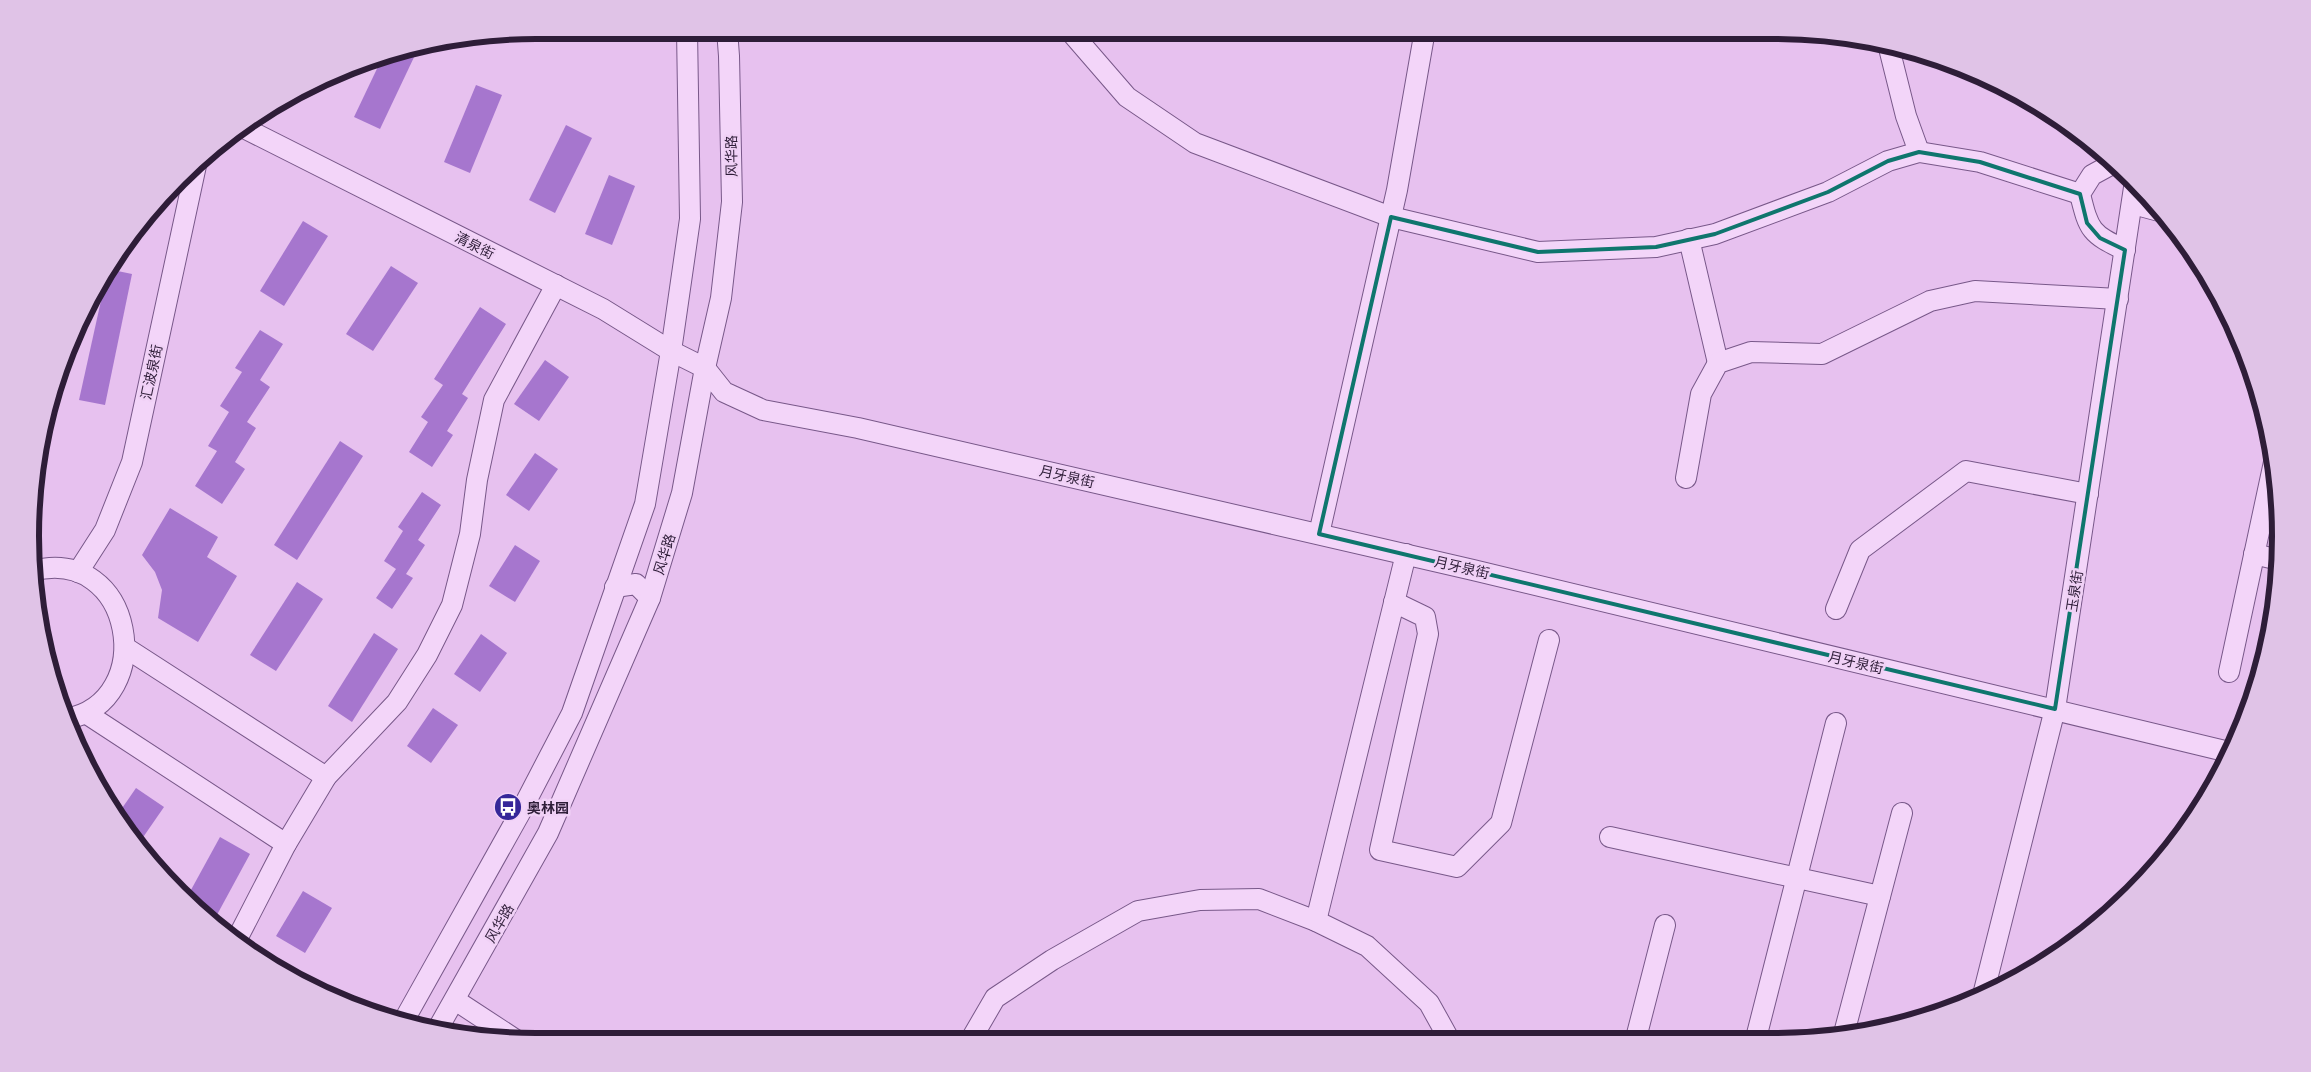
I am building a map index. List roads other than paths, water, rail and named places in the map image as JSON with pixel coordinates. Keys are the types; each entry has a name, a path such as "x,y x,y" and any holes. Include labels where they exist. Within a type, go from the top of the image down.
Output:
{"street":[{"path":"406,1016 520,813 572,712 645,504 671,351 690,220 687,39"},
{"name":"风华路","path":"441,1024 548,833 650,598 682,493 705,368 721,298 732,202 728,39"},
{"path":"1077,39 1127,97 1195,143 1391,217 1538,252 1656,246 1715,234 1828,192 1888,161 1919,152 1980,162 2080,194"},
{"path":"1319,534 1391,217 1423,39"},
{"path":"1890,53 1906,116 1919,152"},
{"name":"清泉街","path":"249,131 603,309 671,351 705,368"},
{"path":"2108,166 2092,175 2080,194 2087,223 2100,238 2125,250"},
{"name":"汇波泉街","path":"78,572 105,530 132,462 193,176"},
{"name":"玉泉街","path":"1985,986 2055,709 2134,191"},
{"path":"2132,204 2149,208"},
{"path":"1686,478 1701,394 1718,363 1689,239"},
{"path":"239,934 286,844 326,777 397,702 427,655 452,604 470,534 477,480 494,400 556,285"},
{"path":"1718,363 1751,352 1822,354 1930,301 1975,291 2118,299"},
{"name":"月牙泉街","path":"705,368 724,392 763,410 858,428 1406,554 2223,750"},
{"path":"1836,609 1860,550 1966,472 2088,494"},
{"path":"2229,672 2269,484"},
{"path":"1316,921 1406,554"},
{"path":"2254,554 2271,558"},
{"path":"40,569 50,566 78,572 96,582 111,598 123,624 126,648 120,674 107,694 87,714 73,717"},
{"path":"615,587 636,584 650,598"},
{"path":"1394,602 1424,617 1428,634 1380,850 1457,868 1501,823 1549,640"},
{"path":"126,648 326,777"},
{"path":"87,714 286,844"},
{"path":"1757,1033 1836,723"},
{"path":"1845,1028 1902,813"},
{"path":"1610,837 1880,896"},
{"path":"974,1033 995,998 1052,960 1138,911 1200,900 1260,899 1316,921 1367,946 1429,1003 1446,1033"},
{"path":"1637,1033 1665,925"},
{"path":"455,1000 504,1032"}],"place":[{"name":"奥林园","path":"508,807"}]}
